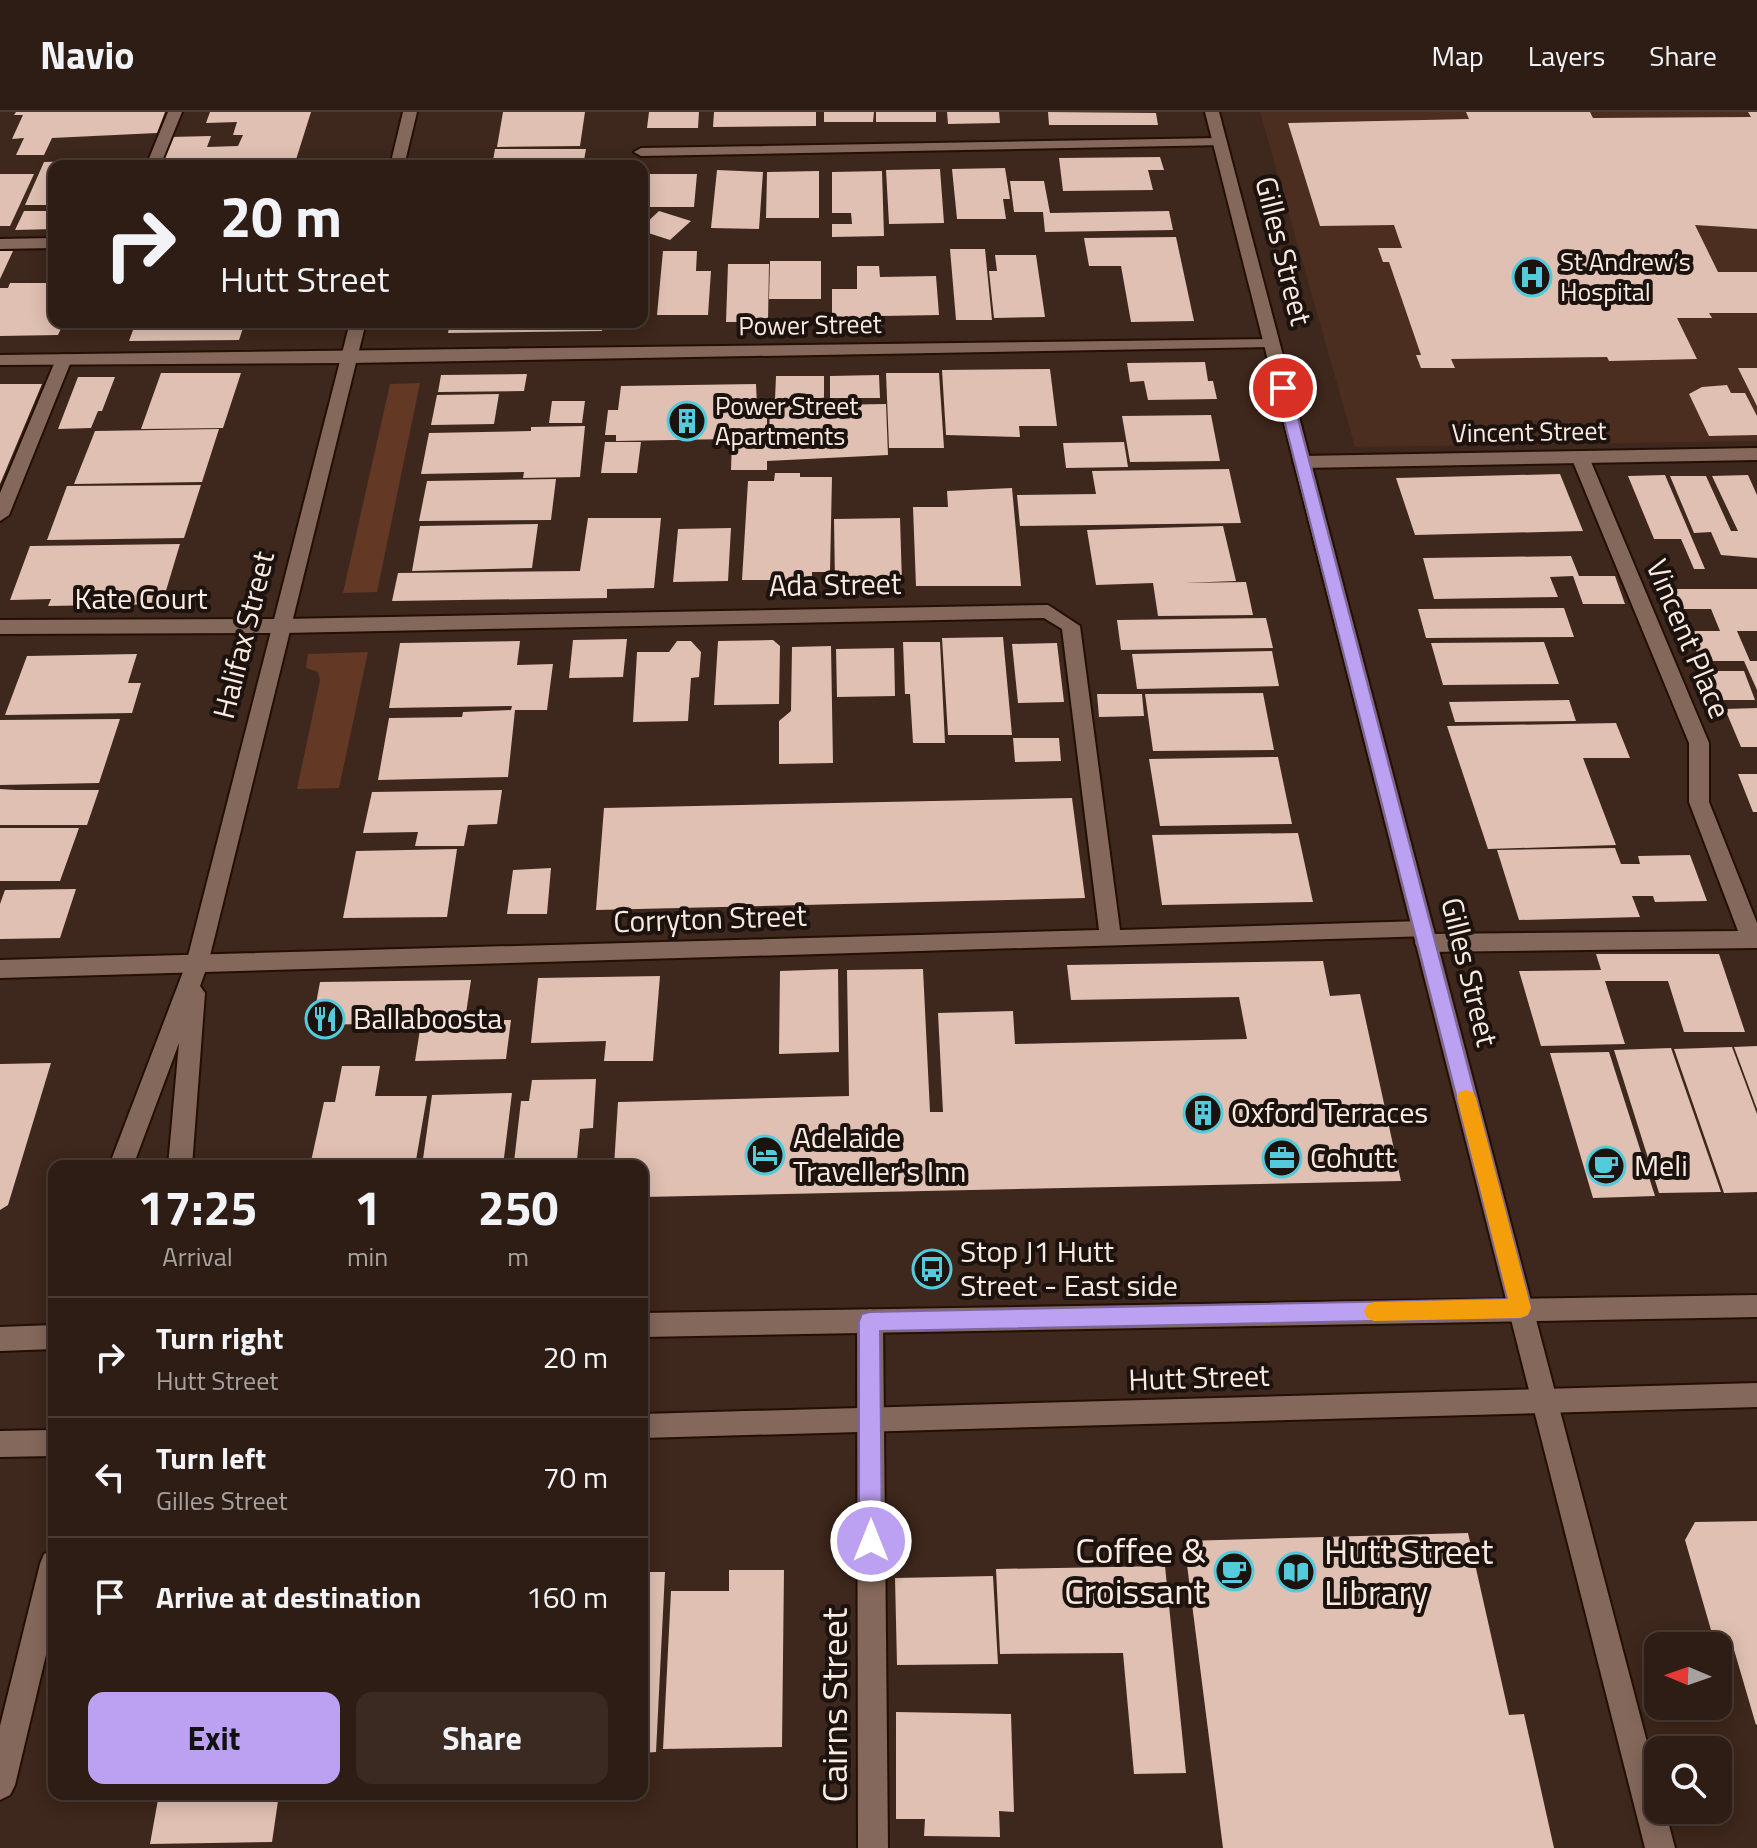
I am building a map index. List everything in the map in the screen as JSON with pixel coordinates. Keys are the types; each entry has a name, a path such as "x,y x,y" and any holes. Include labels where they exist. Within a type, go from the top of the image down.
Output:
{"street":[{"path":"155,160 175,112"},
{"path":"398,160 410,112"},
{"name":"Gilles Street","path":"1212,112 1660,1848"},
{"path":"641,152 1220,142"},
{"path":"0,244 48,243"},
{"name":"Halifax Street","path":"123,1160 197,964 356,328"},
{"name":"Power Street","path":"0,360 1271,344"},
{"path":"0,515 64,359"},
{"name":"Vincent Street","path":"1302,462 1757,454"},
{"name":"Vincent Place","path":"1424,937 1754,939 1699,802 1699,743 1580,457"},
{"name":"Ada Street","path":"282,626 1048,611 1071,626 1110,936"},
{"name":"Kate Court","path":"0,627 282,626"},
{"name":"Corryton Street","path":"0,969 1110,936 1424,937"},
{"name":"Halifax Street","path":"181,1160 197,964"},
{"name":"Hutt Street","path":"648,1325 1757,1306"},
{"name":"Cairns Street","path":"870,1321 873,1848"},
{"path":"0,1339 48,1337"},
{"name":"Hutt Street","path":"648,1426 1757,1395"},
{"path":"0,1444 48,1443"},
{"path":"0,1785 48,1589"}],"shaded area":[{"name":"St Andrew’s Hospital","path":"1260,112 1757,112 1757,441 1355,447"},
{"path":"420,383 377,592 343,593 390,384"},
{"path":"368,652 339,788 297,789 320,680 318,672 306,668 308,654"}],"building":[{"path":"16,112 165,112 157,133 52,138 44,155 16,155 24,138 12,139 23,115 14,115"},
{"path":"210,112 311,112 296,160 161,160 170,137 211,136 207,147 238,146 243,135 233,135 237,122 206,123"},
{"path":"503,112 585,112 580,146 497,147"},
{"path":"649,112 699,112 698,128 647,128"},
{"path":"714,112 816,112 816,126 713,127"},
{"path":"824,112 874,112 873,122 824,122"},
{"path":"876,112 936,112 936,122 876,122"},
{"path":"947,112 999,112 1000,123 948,124"},
{"path":"1048,112 1156,113 1158,125 1049,125"},
{"name":"St Andrew’s Hospital","path":"1466,112 1590,112 1593,118 1751,117 1748,112 1757,112 1757,229 1695,225 1718,272 1757,272 1757,313 1709,313 1712,318 1677,318 1697,359 1451,359 1455,368 1421,368 1416,355 1421,355 1389,262 1383,262 1378,248 1402,248 1394,225 1320,226 1288,123 1469,119"},
{"path":"495,149 586,149 584,160 493,160"},
{"path":"1160,157 1164,170 1148,170 1153,190 1063,191 1059,158"},
{"path":"107,158 150,158 149,160"},
{"path":"44,162 48,162 48,205 25,205"},
{"path":"1005,168 1010,199 1003,199 1006,219 957,219 952,169"},
{"path":"940,169 944,223 889,224 886,170"},
{"path":"717,170 763,172 759,229 711,228"},
{"path":"819,171 819,218 766,218 767,172"},
{"path":"882,171 884,236 832,237 832,224 852,224 851,213 832,213 832,172"},
{"path":"0,174 34,174 10,226 0,226"},
{"path":"648,174 697,174 694,207 648,207"},
{"path":"1010,181 1044,181 1050,213 1169,211 1173,230 1045,232 1043,212 1014,212"},
{"path":"24,211 48,211 48,229 15,230"},
{"path":"659,211 691,221 670,240 648,233 648,221"},
{"path":"1176,237 1194,321 1131,322 1121,266 1089,266 1084,238"},
{"path":"950,249 985,249 992,320 956,320"},
{"path":"0,251 13,251 0,279"},
{"path":"663,251 697,251 696,271 711,271 708,315 657,315"},
{"path":"995,255 1036,255 1045,317 994,318 989,271 997,271"},
{"path":"770,261 821,261 821,299 769,299"},
{"path":"728,264 769,264 768,322 726,322"},
{"path":"857,266 879,266 880,277 936,276 939,315 882,316 882,326 832,326 832,289 857,289"},
{"path":"10,283 48,283 48,328 61,328 58,335 0,336 0,288 8,288"},
{"path":"134,328 243,328 239,340 129,341"},
{"path":"449,328 602,328 602,331 448,333"},
{"path":"1205,362 1208,381 1213,381 1217,399 1148,400 1144,381 1130,382 1127,363"},
{"path":"1738,368 1757,368 1757,406"},
{"path":"1050,369 1057,426 1019,426 1020,437 946,435 942,370"},
{"path":"161,373 241,373 223,428 141,429"},
{"path":"886,373 939,373 944,448 889,448"},
{"path":"527,374 524,391 438,392 441,375"},
{"path":"879,375 880,398 830,398 830,376"},
{"path":"776,376 824,376 824,398 775,399"},
{"path":"78,377 115,377 102,411 98,411 91,428 58,429"},
{"path":"0,384 42,384 0,484"},
{"path":"756,384 757,406 767,406 767,432 756,432 756,439 769,439 770,406 886,404 888,455 767,461 767,470 731,470 732,439 616,441 616,435 605,435 608,410 618,410 621,386"},
{"path":"1727,385 1731,393 1745,393 1757,416 1757,435 1709,436 1689,394 1702,387"},
{"path":"499,394 494,424 431,425 437,395"},
{"path":"552,401 585,401 582,423 549,423"},
{"path":"1211,415 1220,461 1130,462 1122,416"},
{"path":"585,426 580,477 523,478 524,472 421,474 429,433 531,431 531,427"},
{"path":"219,429 202,482 74,484 95,431"},
{"path":"605,442 641,442 637,473 601,473"},
{"path":"1124,442 1128,467 1066,468 1063,443"},
{"path":"1229,469 1241,523 1020,526 1017,495 1096,494 1092,471"},
{"path":"775,473 832,477 830,572 812,572 812,580 742,580 748,481 774,481"},
{"path":"1560,474 1583,531 1415,535 1396,478"},
{"path":"1665,475 1705,569 1694,569 1681,539 1654,539 1628,476"},
{"path":"1748,475 1757,495 1757,558 1721,555 1711,532 1694,533 1670,476 1706,476 1731,531 1738,531 1712,476"},
{"path":"556,479 551,520 419,521 427,481"},
{"path":"201,485 184,538 47,540 67,486"},
{"path":"1012,488 1021,586 916,586 913,507 948,507 947,491"},
{"path":"588,518 661,518 654,588 607,589 607,598 392,601 398,573 580,571"},
{"path":"900,518 902,583 835,583 834,519"},
{"path":"538,524 532,568 412,571 420,526"},
{"path":"1223,526 1236,581 1184,583 1246,582 1253,615 1158,616 1153,583 1096,585 1087,530"},
{"path":"731,528 728,581 673,582 678,529"},
{"path":"180,544 162,604 48,606 51,599 10,600 30,546"},
{"path":"1571,556 1579,576 1615,576 1625,604 1583,604 1573,576 1550,577 1558,597 1434,599 1423,558"},
{"path":"1672,589 1757,589 1757,631 1737,631 1750,661 1757,661 1757,690 1744,661 1700,661 1689,631 1720,631 1711,609 1679,609"},
{"path":"1564,608 1574,637 1426,638 1418,609"},
{"path":"1266,618 1273,648 1121,650 1117,620"},
{"path":"1003,637 1012,735 948,735 942,638"},
{"path":"627,639 623,677 569,678 573,640"},
{"path":"773,640 780,646 779,704 714,705 718,641"},
{"path":"520,641 517,665 553,664 547,710 515,710 508,777 378,780 389,718 462,717 463,712 511,710 512,706 389,708 400,643"},
{"path":"677,641 691,641 701,652 699,677 691,678 688,721 633,722 637,652 669,652"},
{"path":"903,642 940,642 945,743 913,743 910,694 905,694"},
{"path":"1544,642 1559,684 1443,685 1431,643"},
{"path":"1057,643 1064,702 1018,703 1012,644"},
{"path":"831,646 833,763 779,764 779,721 791,711 792,647"},
{"path":"894,648 895,696 837,697 836,649"},
{"path":"1272,651 1279,686 1137,689 1132,654"},
{"path":"137,654 128,683 141,683 132,713 5,715 27,656"},
{"path":"1708,671 1744,671 1755,700 1720,700"},
{"path":"1263,693 1274,750 1153,751 1145,694"},
{"path":"1097,694 1142,694 1144,716 1099,717"},
{"path":"1569,700 1576,721 1455,722 1449,702"},
{"path":"1757,708 1757,747 1741,747 1725,709"},
{"path":"120,719 99,783 0,785 0,720"},
{"path":"1616,723 1630,758 1583,758 1616,845 1488,849 1447,726"},
{"path":"1013,738 1059,738 1061,761 1015,762"},
{"path":"1278,757 1292,824 1160,826 1149,759"},
{"path":"1738,774 1757,774 1757,812 1753,812"},
{"path":"0,789 99,790 87,825 0,825"},
{"path":"502,790 497,824 468,825 464,846 415,846 418,832 363,833 372,792"},
{"path":"1072,798 1085,898 596,910 604,808"},
{"path":"0,828 79,828 60,881 0,881"},
{"path":"1298,833 1313,902 1162,905 1152,835"},
{"path":"1615,848 1621,864 1640,864 1638,856 1690,855 1707,901 1655,902 1653,896 1632,896 1640,917 1519,920 1497,850"},
{"path":"457,849 447,917 343,918 356,851"},
{"path":"551,868 547,914 507,914 513,870"},
{"path":"76,889 60,938 0,939 0,904 5,890"},
{"path":"1596,954 1719,954 1745,1032 1684,1032 1668,981 1605,981 1625,1044 1541,1046 1519,971 1601,970"},
{"path":"1323,961 1330,996 1360,994 1401,1181 648,1197 648,1160 614,1160 618,1102 849,1096 847,970 923,969 930,1112 943,1112 938,1013 1013,1011 1015,1044 1247,1039 1239,997 1071,1000 1067,965"},
{"path":"838,969 839,1052 779,1054 780,971"},
{"path":"660,976 653,1061 604,1061 606,1041 531,1043 538,978"},
{"path":"471,980 465,1020 511,1020 506,1059 415,1061 421,1023 312,1025 320,982"},
{"path":"1757,1046 1757,1109 1734,1047"},
{"path":"1732,1047 1757,1114 1757,1192 1724,1193 1674,1049"},
{"path":"1671,1048 1721,1192 1659,1193 1614,1050"},
{"path":"1609,1052 1655,1196 1593,1198 1550,1053"},
{"path":"51,1063 8,1205 0,1210 0,1064"},
{"path":"342,1066 380,1066 375,1096 427,1096 416,1160 311,1160 324,1102 335,1102"},
{"path":"596,1079 593,1128 580,1129 577,1160 514,1160 521,1101 529,1101 532,1080"},
{"path":"512,1093 504,1160 423,1160 432,1095"},
{"path":"1757,1521 1756,1725 1732,1643 1732,1632 1712,1632 1685,1540 1695,1522"},
{"path":"1468,1533 1509,1715 1524,1714 1554,1848 1223,1848 1184,1541"},
{"path":"1165,1566 1186,1773 1134,1774 1123,1653 1000,1654 996,1569"},
{"path":"729,1570 784,1570 782,1747 663,1749 671,1591 729,1591"},
{"path":"648,1572 665,1572 656,1752 648,1753"},
{"path":"993,1576 998,1664 897,1665 895,1578"},
{"path":"896,1712 1011,1714 1014,1812 999,1811 1000,1837 924,1836 925,1819 896,1819"},
{"path":"158,1800 278,1800 272,1842 150,1844"}],"slow traffic":[{"path":"1374,1311 1521,1308 1466,1098"}],"place":[{"name":"St Andrew’s Hospital","path":"1532,277"},
{"name":"Power Street Apartments","path":"687,421"},
{"name":"Ballaboosta","path":"325,1019"},
{"name":"Oxford Terraces","path":"1203,1113"},
{"name":"Adelaide Traveller's Inn","path":"765,1155"},
{"name":"Cohutt","path":"1282,1158"},
{"name":"Meli","path":"1606,1166"},
{"name":"Stop J1 Hutt Street - East side","path":"932,1269"},
{"name":"Coffee & Croissant","path":"1234,1571"},
{"name":"Hutt Street Library","path":"1296,1572"}],"route":[{"path":"871,1541 870,1321 1521,1308 1283,388"}]}
